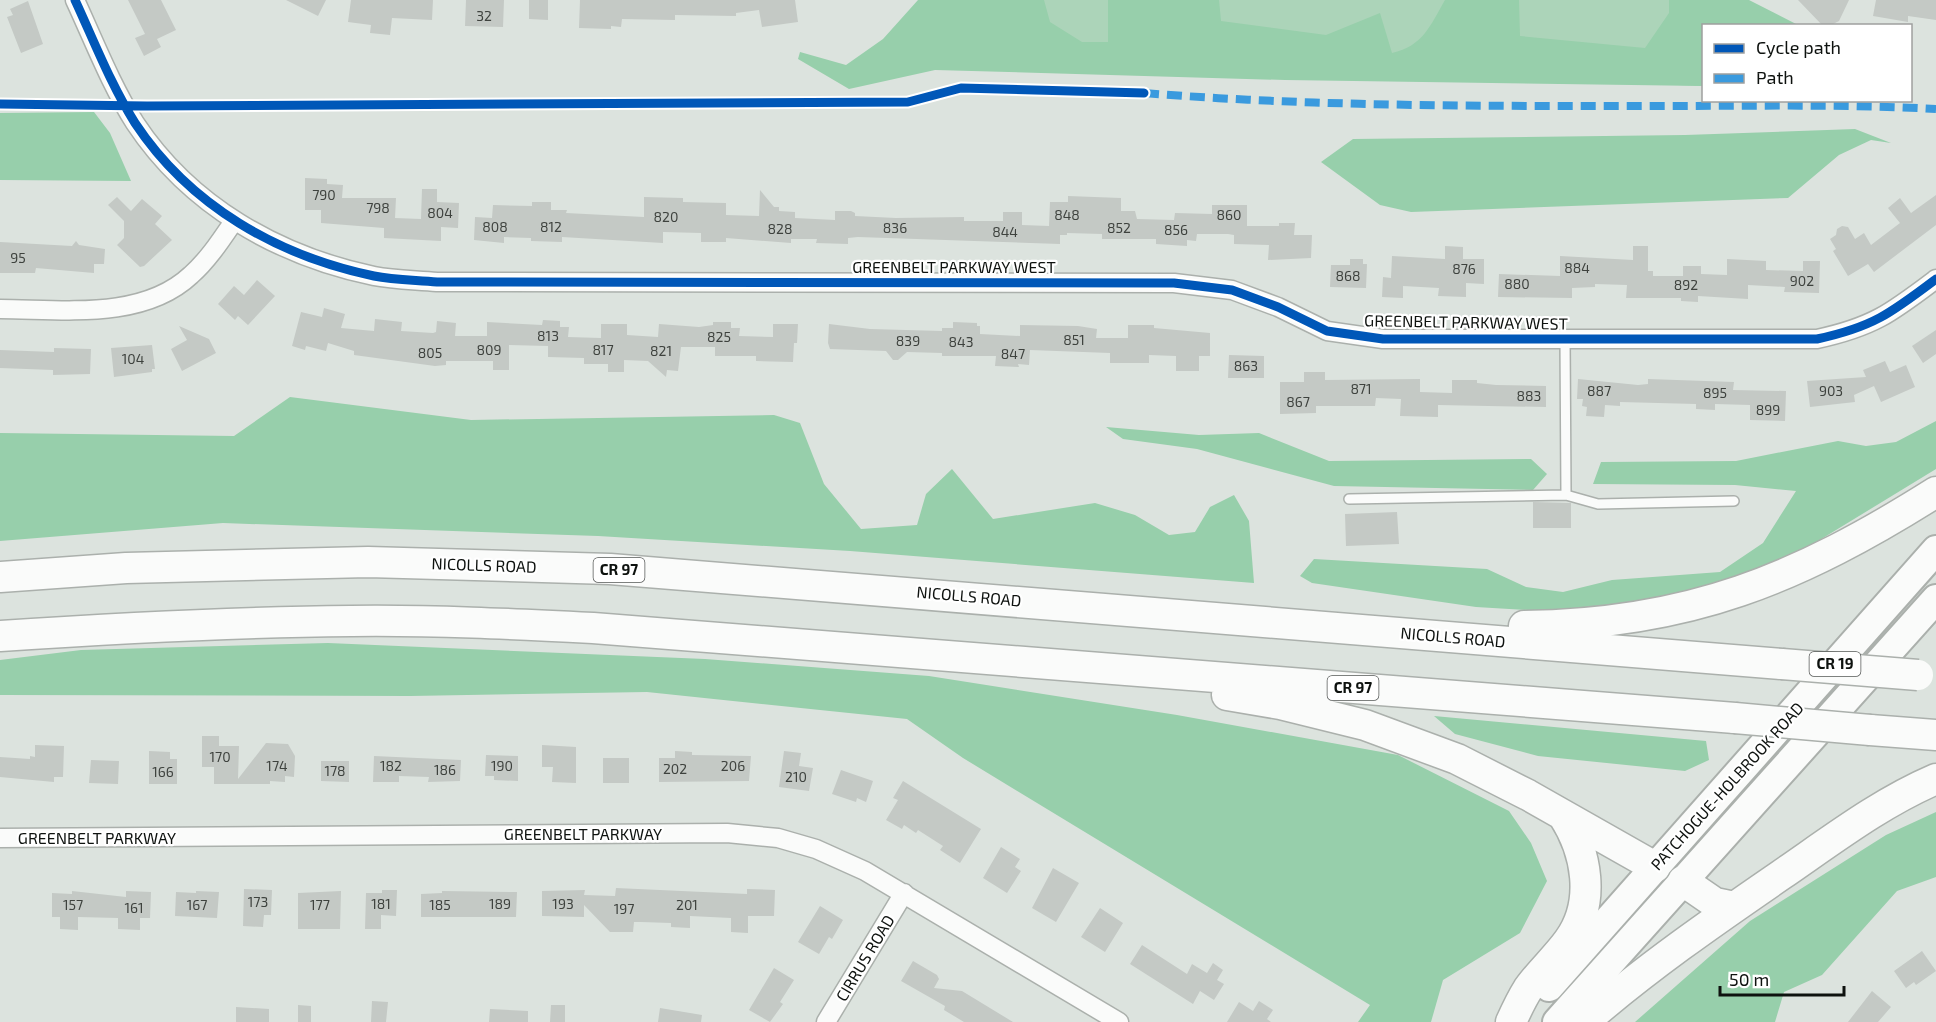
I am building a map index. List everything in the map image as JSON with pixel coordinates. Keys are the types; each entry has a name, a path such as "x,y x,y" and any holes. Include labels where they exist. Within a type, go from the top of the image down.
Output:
{"highway":[{"path":"1363,629 1450,624 1573,624 1615,621 1680,609 1772,580 1928,503"},
{"name":"NICOLLS ROAD","path":"0,577 248,564 489,564 719,577 1927,676"},
{"name":"CR 97","path":"0,636 232,623 471,622 710,636 1936,735"},
{"path":"972,657 1065,678 1182,688 1280,704 1334,717 1410,740 1457,759 1655,867"},
{"path":"1584,1022 1650,969 1734,907 1890,801 1936,779"},
{"path":"1511,1022 1528,988 1571,937 1583,909 1586,892 1583,858 1572,829 1563,815"},
{"path":"1683,882 1715,903 1734,907"}],"main road":[{"name":"PATCHOGUE-HOLBROOK ROAD","path":"1517,1022 1936,550"},
{"name":"PATCHOGUE-HOLBROOK ROAD","path":"1557,1022 1936,599"},
{"path":"1655,867 1683,882"}],"street":[{"name":"GREENBELT PARKWAY WEST","path":"75,0 135,122 189,186 212,207 234,221 316,261 386,278 437,282 1174,283 1232,290 1278,308 1327,332 1383,339 1817,339 1854,331 1887,316 1936,279"},
{"path":"0,309 80,309 131,306 167,293 190,276 234,221"},
{"name":"GREENBELT PARKWAY","path":"0,838 728,833 778,838 816,849 865,871 1119,1022"},
{"name":"CIRRUS ROAD","path":"826,1022 904,893"}],"lane":[{"path":"1565,338 1566,495"},
{"path":"1349,499 1566,495 1598,504 1734,501"}],"green space":[{"path":"918,0 1044,0 1050,22 1082,42 1108,42 1108,0 1219,0 1221,21 1326,35 1380,13 1392,53 1403,50 1424,34 1445,0 1519,0 1520,36 1645,48 1669,13 1669,0 1749,0 1796,24 1702,24 1702,86 1285,80 935,70 849,89 798,59 800,52 846,65 883,39"},
{"path":"973,0 1707,0 1704,24 1702,24 1702,86 959,57"},
{"path":"94,112 110,133 131,181 0,180 0,113"},
{"path":"1855,129 1891,143 1871,140 1839,155 1788,198 1411,212 1380,205 1321,162 1353,139 1685,135"},
{"path":"290,397 471,420 774,415 800,423 824,484 861,529 917,525 926,494 952,469 993,519 1095,503 1135,515 1169,535 1195,532 1210,507 1234,495 1249,521 1254,583 850,551 598,536 223,523 0,541 0,433 234,436"},
{"path":"1936,421 1936,469 1782,563 1660,599 1560,612 1476,607 1312,583 1300,576 1314,559 1487,569 1526,587 1563,592 1612,580 1720,572 1763,543 1796,491 1735,485 1593,484 1601,462 1736,461 1838,441 1866,446 1896,442"},
{"path":"1106,427 1199,435 1259,433 1329,461 1531,459 1547,474 1533,490 1334,486 1197,449 1123,439"},
{"path":"328,643 705,659 929,676 1177,715 1398,755 1509,811 1531,843 1547,881 1520,933 1443,980 1431,1022 1358,1022 1370,1005 963,758 907,719 647,692 410,696 0,695 0,660 81,650"},
{"path":"1434,716 1706,741 1709,760 1685,771 1538,756 1455,734"},
{"path":"1936,812 1936,877 1897,891 1822,975 1784,992 1775,1022 1635,1022 1750,921 1886,835"}],"building":[{"path":"128,0 161,0 176,30 157,39 161,47 144,56 135,38 145,34"},
{"path":"286,0 326,0 318,16"},
{"path":"351,0 433,0 432,20 392,18 390,35 370,33 371,25 348,22"},
{"path":"466,0 504,0 503,27 465,26"},
{"path":"529,0 548,0 548,20 529,19"},
{"path":"580,0 795,0 798,22 762,27 759,10 736,13 736,16 675,15 675,20 622,19 621,27 579,28"},
{"path":"1798,0 1849,0 1839,21 1833,24 1821,24"},
{"path":"1876,0 1936,0 1936,20 1908,16 1908,22 1873,16"},
{"path":"28,1 43,44 21,53 7,17 13,15 10,9"},
{"path":"305,178 327,179 327,184 343,185 342,198 396,198 395,218 421,219 422,189 437,189 437,202 459,203 458,228 441,227 441,241 384,238 384,228 321,223 321,210 305,210"},
{"path":"760,190 774,207 779,207 779,211 795,212 795,218 835,220 835,211 851,211 855,213 855,216 896,218 964,217 964,221 1003,221 1003,212 1022,212 1022,225 1049,226 1050,202 1068,202 1068,196 1121,198 1121,211 1135,211 1137,219 1174,220 1175,213 1212,214 1212,205 1247,205 1247,226 1279,226 1279,223 1295,223 1294,235 1312,235 1311,258 1268,260 1269,245 1234,244 1234,235 1228,234 1197,234 1196,241 1187,240 1187,246 1156,244 1156,239 1102,239 1102,234 1067,233 1067,235 1060,235 1060,244 858,237 848,238 848,244 816,243 817,239 791,239 791,243 726,238 726,242 701,242 701,233 663,232 663,243 562,237 562,242 504,237 504,243 474,240 475,217 492,218 493,205 532,206 532,202 551,202 551,210 567,210 566,213 644,217 644,197 683,198 683,202 726,203 726,215 759,216"},
{"path":"1936,195 1936,225 1874,272 1868,264 1848,276 1833,251 1836,249 1830,239 1836,235 1837,229 1842,226 1848,227 1855,239 1864,233 1871,245 1900,223 1888,208 1900,198 1911,213"},
{"path":"117,197 131,211 142,199 162,216 155,224 172,240 144,266 140,267 117,245 124,238 124,221 108,205"},
{"path":"76,241 79,245 105,249 104,264 94,264 94,273 36,268 35,273 0,273 0,242 72,246"},
{"path":"1445,246 1463,247 1463,259 1484,259 1484,284 1466,283 1466,297 1438,296 1439,288 1403,286 1403,298 1382,297 1383,277 1391,278 1392,256 1445,259"},
{"path":"1633,246 1648,246 1648,271 1653,271 1653,276 1683,276 1683,266 1701,266 1701,274 1727,275 1727,259 1766,261 1766,270 1803,271 1803,261 1820,261 1819,293 1784,292 1785,287 1748,285 1748,299 1698,296 1698,302 1681,301 1681,298 1626,298 1627,285 1595,284 1595,287 1572,288 1572,298 1498,297 1499,274 1560,276 1560,256 1633,260"},
{"path":"1350,259 1363,259 1363,264 1367,264 1366,288 1330,287 1331,265 1350,265"},
{"path":"257,280 275,296 248,325 238,316 235,320 218,304 234,286 244,295"},
{"path":"324,308 345,314 341,328 374,331 375,319 402,322 401,331 433,333 436,332 437,321 456,323 455,336 487,336 487,322 542,325 543,320 560,321 560,327 569,327 568,337 601,338 601,324 627,324 627,335 658,337 659,324 699,327 713,325 713,322 731,322 731,328 740,328 739,336 773,337 773,324 798,324 797,343 794,343 793,362 756,361 756,356 715,356 715,347 681,347 678,371 667,370 666,377 648,361 624,360 624,372 608,372 608,364 584,364 584,358 548,357 548,346 509,345 509,370 493,370 493,361 446,361 446,365 435,366 354,355 354,351 328,343 326,351 306,346 305,350 292,346 301,312 322,317"},
{"path":"953,322 977,323 977,326 980,326 980,334 1020,336 1020,325 1078,326 1097,329 1096,338 1128,338 1128,325 1154,325 1154,328 1210,333 1210,356 1199,356 1199,371 1176,371 1176,356 1149,355 1149,363 1110,363 1110,353 1030,350 1029,365 1018,364 1019,367 995,366 996,356 942,356 942,353 907,352 898,360 893,360 886,351 830,349 828,343 829,324 870,329 942,331 942,328 953,328"},
{"path":"179,326 209,339 216,353 182,371 171,349 187,340"},
{"path":"1936,330 1936,354 1923,363 1912,346"},
{"path":"152,345 155,369 152,369 152,372 114,377 111,348"},
{"path":"54,348 91,349 90,374 53,375 53,370 0,368 0,350 54,352"},
{"path":"1229,355 1264,356 1264,378 1228,378"},
{"path":"1885,361 1890,372 1906,365 1915,387 1881,402 1874,386 1854,395 1855,402 1810,407 1807,381 1866,377 1863,370"},
{"path":"1304,372 1325,372 1325,380 1420,379 1420,392 1452,393 1452,380 1477,380 1477,383 1496,385 1546,386 1546,407 1438,405 1438,417 1400,416 1401,399 1376,398 1375,406 1316,406 1316,413 1280,414 1280,382 1304,382"},
{"path":"1578,379 1638,385 1648,384 1648,379 1734,382 1733,390 1786,391 1785,421 1750,420 1750,405 1715,404 1715,410 1696,409 1696,404 1620,402 1620,406 1605,405 1604,417 1586,416 1587,407 1582,406 1583,399 1577,399"},
{"path":"1533,502 1571,503 1571,528 1533,528"},
{"path":"1397,512 1399,544 1346,546 1345,514"},
{"path":"202,736 219,736 219,746 239,746 238,779 266,743 288,744 295,756 294,777 285,776 285,782 270,781 270,784 214,784 214,767 202,767"},
{"path":"35,745 64,746 63,777 54,777 54,782 0,777 0,757 30,759 30,756 35,757"},
{"path":"542,745 576,747 576,783 552,782 553,767 542,767"},
{"path":"149,751 170,752 170,759 177,759 177,784 149,784"},
{"path":"675,751 692,752 692,755 751,756 749,781 659,782 659,758 675,758"},
{"path":"784,751 801,753 799,766 813,768 809,791 779,787"},
{"path":"486,755 518,756 518,781 494,780 494,776 485,776"},
{"path":"374,756 461,760 460,781 428,782 429,777 399,776 399,782 373,782"},
{"path":"603,758 629,758 629,783 603,783"},
{"path":"91,760 119,761 118,784 89,783"},
{"path":"321,761 349,761 349,782 321,781"},
{"path":"841,770 873,781 866,802 857,798 856,802 832,794"},
{"path":"903,781 981,829 960,863 940,850 943,846 918,830 916,833 904,825 902,829 886,820 898,800 893,798"},
{"path":"1001,847 1020,859 1015,867 1021,871 1007,893 983,878"},
{"path":"1053,868 1079,883 1056,922 1032,908"},
{"path":"616,888 747,894 747,889 775,890 774,916 748,916 748,933 731,932 731,918 690,916 690,928 671,927 671,923 634,922 633,932 610,932 584,905 584,917 542,916 542,891 585,890 584,895 615,896"},
{"path":"244,889 272,890 271,915 264,915 263,927 243,926"},
{"path":"382,890 397,890 396,916 381,915 381,929 365,929 366,893 382,893"},
{"path":"72,891 126,897 126,891 151,892 150,918 140,918 140,930 118,929 118,918 78,917 78,930 60,929 60,917 52,917 52,893 72,894"},
{"path":"196,891 219,892 217,918 175,916 176,892 196,893"},
{"path":"341,891 340,929 298,929 298,893"},
{"path":"442,891 517,892 516,917 421,917 421,894 442,893"},
{"path":"820,906 843,920 832,939 829,937 819,954 798,942"},
{"path":"1100,908 1123,923 1105,952 1081,937"},
{"path":"1142,945 1187,974 1192,964 1207,973 1213,963 1223,970 1217,980 1224,984 1214,1000 1200,991 1193,1004 1130,964"},
{"path":"1922,951 1936,971 1916,985 1914,982 1906,988 1894,971"},
{"path":"913,961 937,975 939,979 934,988 962,991 1013,1022 964,1022 944,1010 945,1006 901,981"},
{"path":"774,968 794,980 780,1002 783,1004 770,1022 749,1010"},
{"path":"1872,991 1891,1007 1878,1022 1848,1022"},
{"path":"372,1001 388,1002 386,1022 371,1022"},
{"path":"1259,1001 1273,1010 1267,1019 1271,1022 1227,1022 1239,1002 1253,1011"},
{"path":"298,1005 311,1006 311,1022 298,1022"},
{"path":"551,1005 565,1005 565,1022 550,1022"},
{"path":"236,1007 269,1009 269,1022 236,1022"},
{"path":"660,1008 702,1015 701,1022 658,1022"},
{"path":"490,1009 528,1011 528,1022 489,1022"}],"marked path":[{"path":"1144,93 1209,98 1404,105 1834,106 1936,109"}],"cycle path":[{"path":"75,0 126,108 157,153 182,179 209,203 271,241 338,267 374,276 437,282 1174,283 1232,290 1278,307 1327,331 1383,339 1817,339 1853,329 1881,317 1936,279"},
{"path":"0,104 147,106 908,102 961,88 1144,93"}]}
